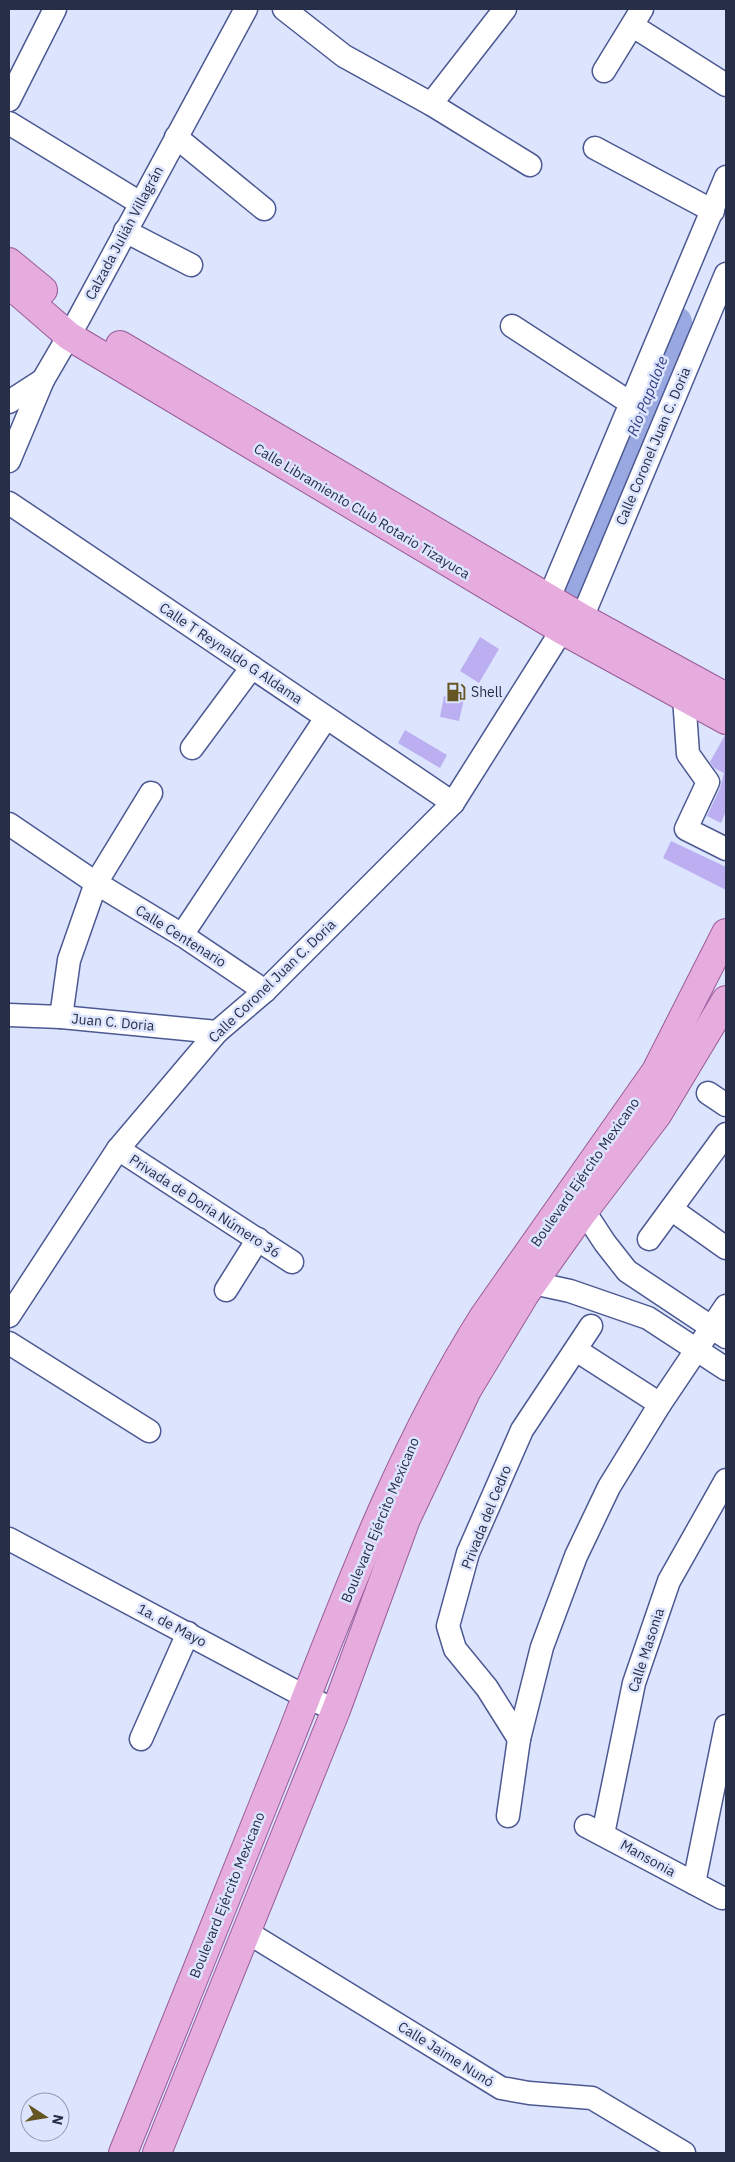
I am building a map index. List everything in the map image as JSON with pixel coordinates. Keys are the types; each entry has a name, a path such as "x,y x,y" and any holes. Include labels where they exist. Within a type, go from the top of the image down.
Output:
{"main road":[{"name":"Calle Libramiento Club Rotario Tizayuca","path":"9,262 73,328 549,598 572,624 726,697"},
{"name":"Calle Libramiento Club Rotario Tizayuca","path":"9,284 73,328 572,624 684,697 726,720"},
{"name":"Boulevard Ejército Mexicano","path":"124,2153 392,1487 432,1403 484,1316 656,1071 726,933"},
{"name":"Boulevard Ejército Mexicano","path":"158,2153 336,1710 406,1519 467,1390 533,1284 584,1211 657,1115 726,1000"}],"street":[{"path":"9,100 55,9"},
{"name":"Calzada Julián Villagrán","path":"9,461 43,380 246,9"},
{"path":"284,9 344,56 431,104 530,165"},
{"path":"431,104 505,9"},
{"path":"604,71 637,17 726,85"},
{"path":"9,123 140,203"},
{"path":"176,137 264,209"},
{"path":"595,148 713,211"},
{"path":"549,598 726,177"},
{"path":"125,231 191,265"},
{"name":"Calle Coronel Juan C. Doria","path":"9,1316 118,1149 217,1032 265,991 452,803 572,624 726,274"},
{"path":"512,326 632,404"},
{"path":"9,402 43,380"},
{"name":"Calle T Reynaldo G Aldama","path":"9,503 452,803"},
{"path":"192,748 252,667"},
{"path":"684,697 688,754 708,782 686,829 726,849"},
{"path":"182,934 326,718"},
{"path":"61,1017 69,960 96,883 151,793"},
{"name":"Calle Centenario","path":"9,824 96,883 182,934 265,991"},
{"name":"Juan C. Doria","path":"9,1015 61,1017 217,1032"},
{"path":"649,1239 726,1134"},
{"name":"Privada de Doria Número 36","path":"118,1149 292,1262"},
{"path":"671,1209 726,1248"},
{"path":"584,1211 605,1243 627,1271 719,1332"},
{"path":"226,1290 258,1239"},
{"path":"606,1302 627,1271"},
{"path":"533,1284 570,1291 648,1318 697,1348 726,1369"},
{"path":"648,1318 664,1295"},
{"path":"508,1816 519,1739 542,1646 576,1556 609,1487 660,1404 697,1348 719,1332 726,1306"},
{"name":"Privada del Cedro","path":"519,1739 488,1688 454,1649 448,1626 468,1553 522,1430 591,1326"},
{"path":"9,1343 149,1431"},
{"path":"576,1350 660,1404"},
{"name":"Calle Masonia","path":"595,1830 634,1682 670,1581 726,1480"},
{"name":"1a. de Mayo","path":"9,1539 306,1697 336,1710"},
{"path":"141,1739 188,1633"},
{"path":"694,1883 726,1726"},
{"name":"Mansonia","path":"595,1830 722,1898"},
{"name":"Calle Jaime Nunó","path":"247,1932 501,2088 529,2094 592,2098 684,2153"}],"building":[{"path":"480,637 499,649 479,683 460,671"},
{"path":"444,696 464,699 459,721 440,717"},
{"path":"405,730 447,755 440,768 398,743"},
{"path":"725,735 726,811 721,823 707,816 720,788 724,773 714,768 710,762"},
{"path":"671,841 726,867 726,890 663,858"}],"waterway":[{"name":"Río Papalote","path":"568,591 677,322"}],"place":[{"name":"Shell","path":"456,692"}]}
